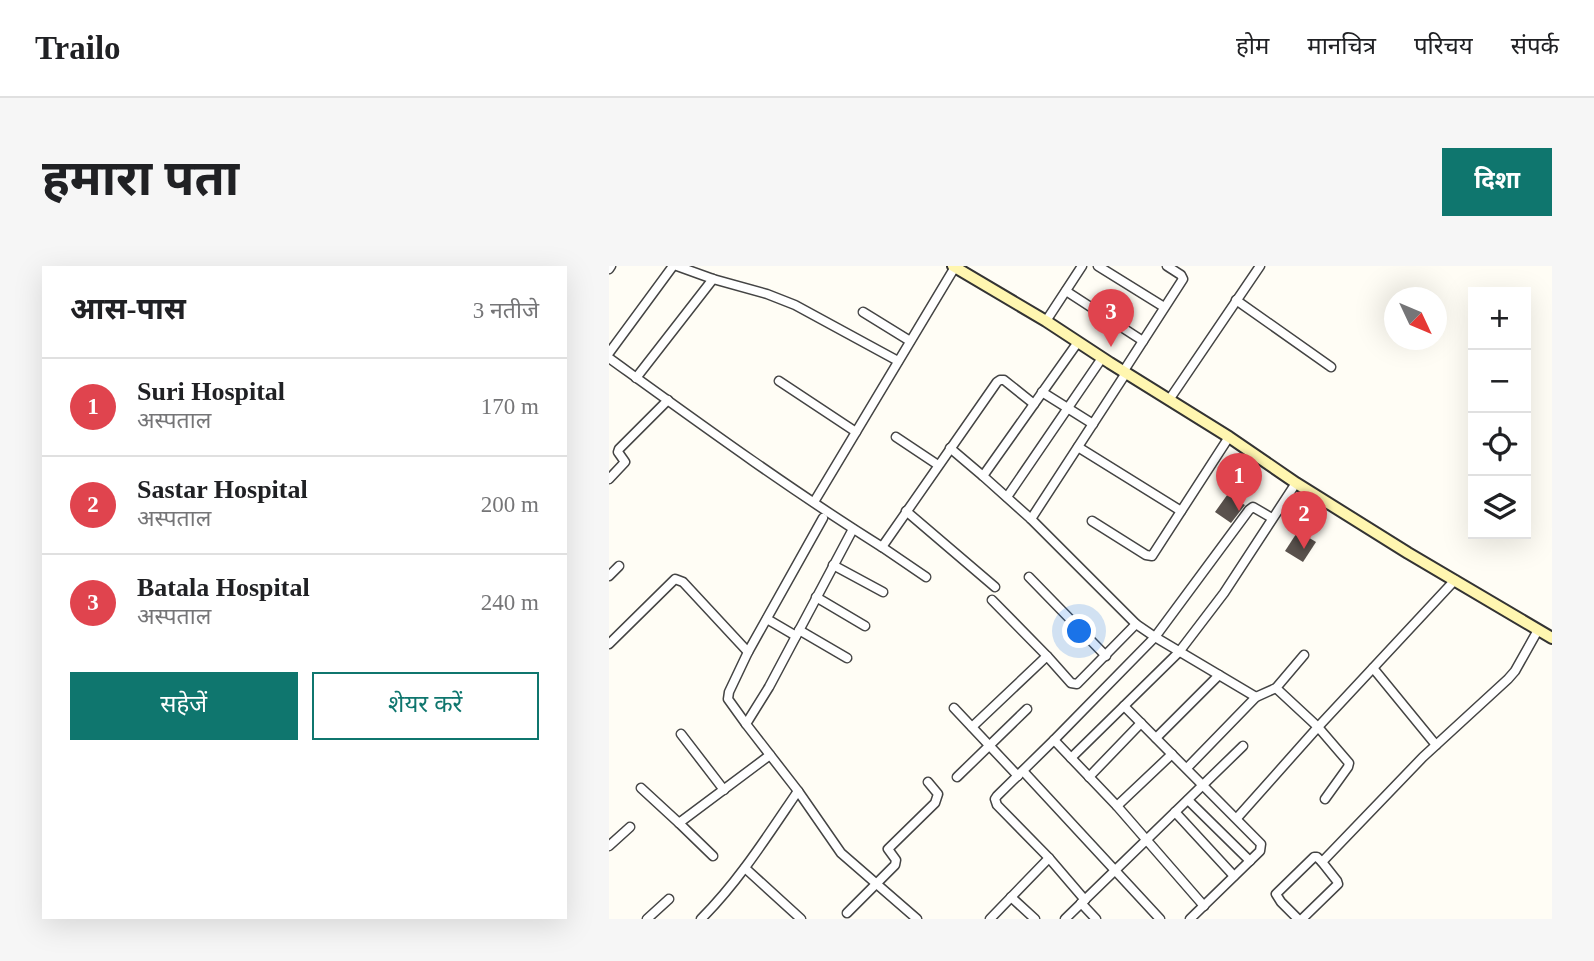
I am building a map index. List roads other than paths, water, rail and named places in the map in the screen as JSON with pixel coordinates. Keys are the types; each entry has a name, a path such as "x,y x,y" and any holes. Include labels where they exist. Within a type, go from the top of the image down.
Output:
{"main road":[{"path":"954,266 1229,437 1296,483 1552,638"}],"street":[{"path":"898,361 795,305 675,266 609,355 668,401 926,577"},
{"path":"814,502 954,266"},
{"path":"1046,321 1082,266"},
{"path":"1098,266 1164,307"},
{"path":"1031,519 1183,279 1167,266"},
{"path":"1169,400 1237,300 1254,268"},
{"path":"636,377 713,279"},
{"path":"1066,291 1143,341"},
{"path":"1237,300 1331,368"},
{"path":"863,312 910,341"},
{"path":"983,476 1078,342"},
{"path":"1007,497 1103,358"},
{"path":"882,547 1000,380 1004,380 1034,404"},
{"path":"779,381 856,432"},
{"path":"1042,392 1093,424"},
{"path":"609,479 625,462 618,452 619,449 668,401"},
{"path":"896,437 938,466"},
{"path":"1092,521 1146,555 1152,556 1229,437"},
{"path":"1078,447 1181,511"},
{"path":"950,448 1031,519 1136,624 1256,696"},
{"path":"1071,758 1179,652 1224,593 1296,483"},
{"path":"1096,919 1049,858 995,802 997,796 1155,637 1249,509 1254,507 1272,518"},
{"path":"906,512 995,586"},
{"path":"823,518 748,652 728,695 730,703 798,790 841,853 916,919"},
{"path":"746,724 769,687 853,529"},
{"path":"833,565 883,592"},
{"path":"609,576 619,566"},
{"path":"1029,577 1106,656"},
{"path":"609,644 675,579 683,582 748,652"},
{"path":"1237,818 1455,580"},
{"path":"816,597 866,626"},
{"path":"992,600 1074,684 1106,656 1136,624"},
{"path":"767,619 847,657"},
{"path":"1322,862 1436,745 1515,671 1538,629"},
{"path":"1187,768 1256,696 1276,688 1304,655"},
{"path":"972,727 1047,656"},
{"path":"1373,668 1436,745"},
{"path":"1156,738 1219,675"},
{"path":"1276,688 1318,727 1349,764 1325,799"},
{"path":"1124,706 1261,844 1262,849 1190,919"},
{"path":"954,708 989,745 1021,773 1160,919"},
{"path":"957,777 1027,709"},
{"path":"1089,777 1141,723"},
{"path":"681,734 724,790"},
{"path":"1054,740 1117,806 1204,906"},
{"path":"1065,919 1243,746"},
{"path":"1117,806 1172,754"},
{"path":"680,823 770,755"},
{"path":"847,913 896,862 888,849 935,803 938,794 928,782"},
{"path":"641,788 713,856"},
{"path":"701,919 722,898 745,868 798,790"},
{"path":"1188,800 1250,861"},
{"path":"1175,812 1234,876"},
{"path":"609,846 630,827"},
{"path":"1317,857 1338,884 1300,919 1276,894 1317,857"},
{"path":"990,919 1049,858"},
{"path":"745,868 801,919"},
{"path":"1011,897 1035,919"},
{"path":"647,919 669,899"}],"place":[{"name":"Batala Hospital","path":"1111,347"},
{"name":"Suri Hospital","path":"1239,511"},
{"name":"Sastar Hospital","path":"1304,549"}]}
